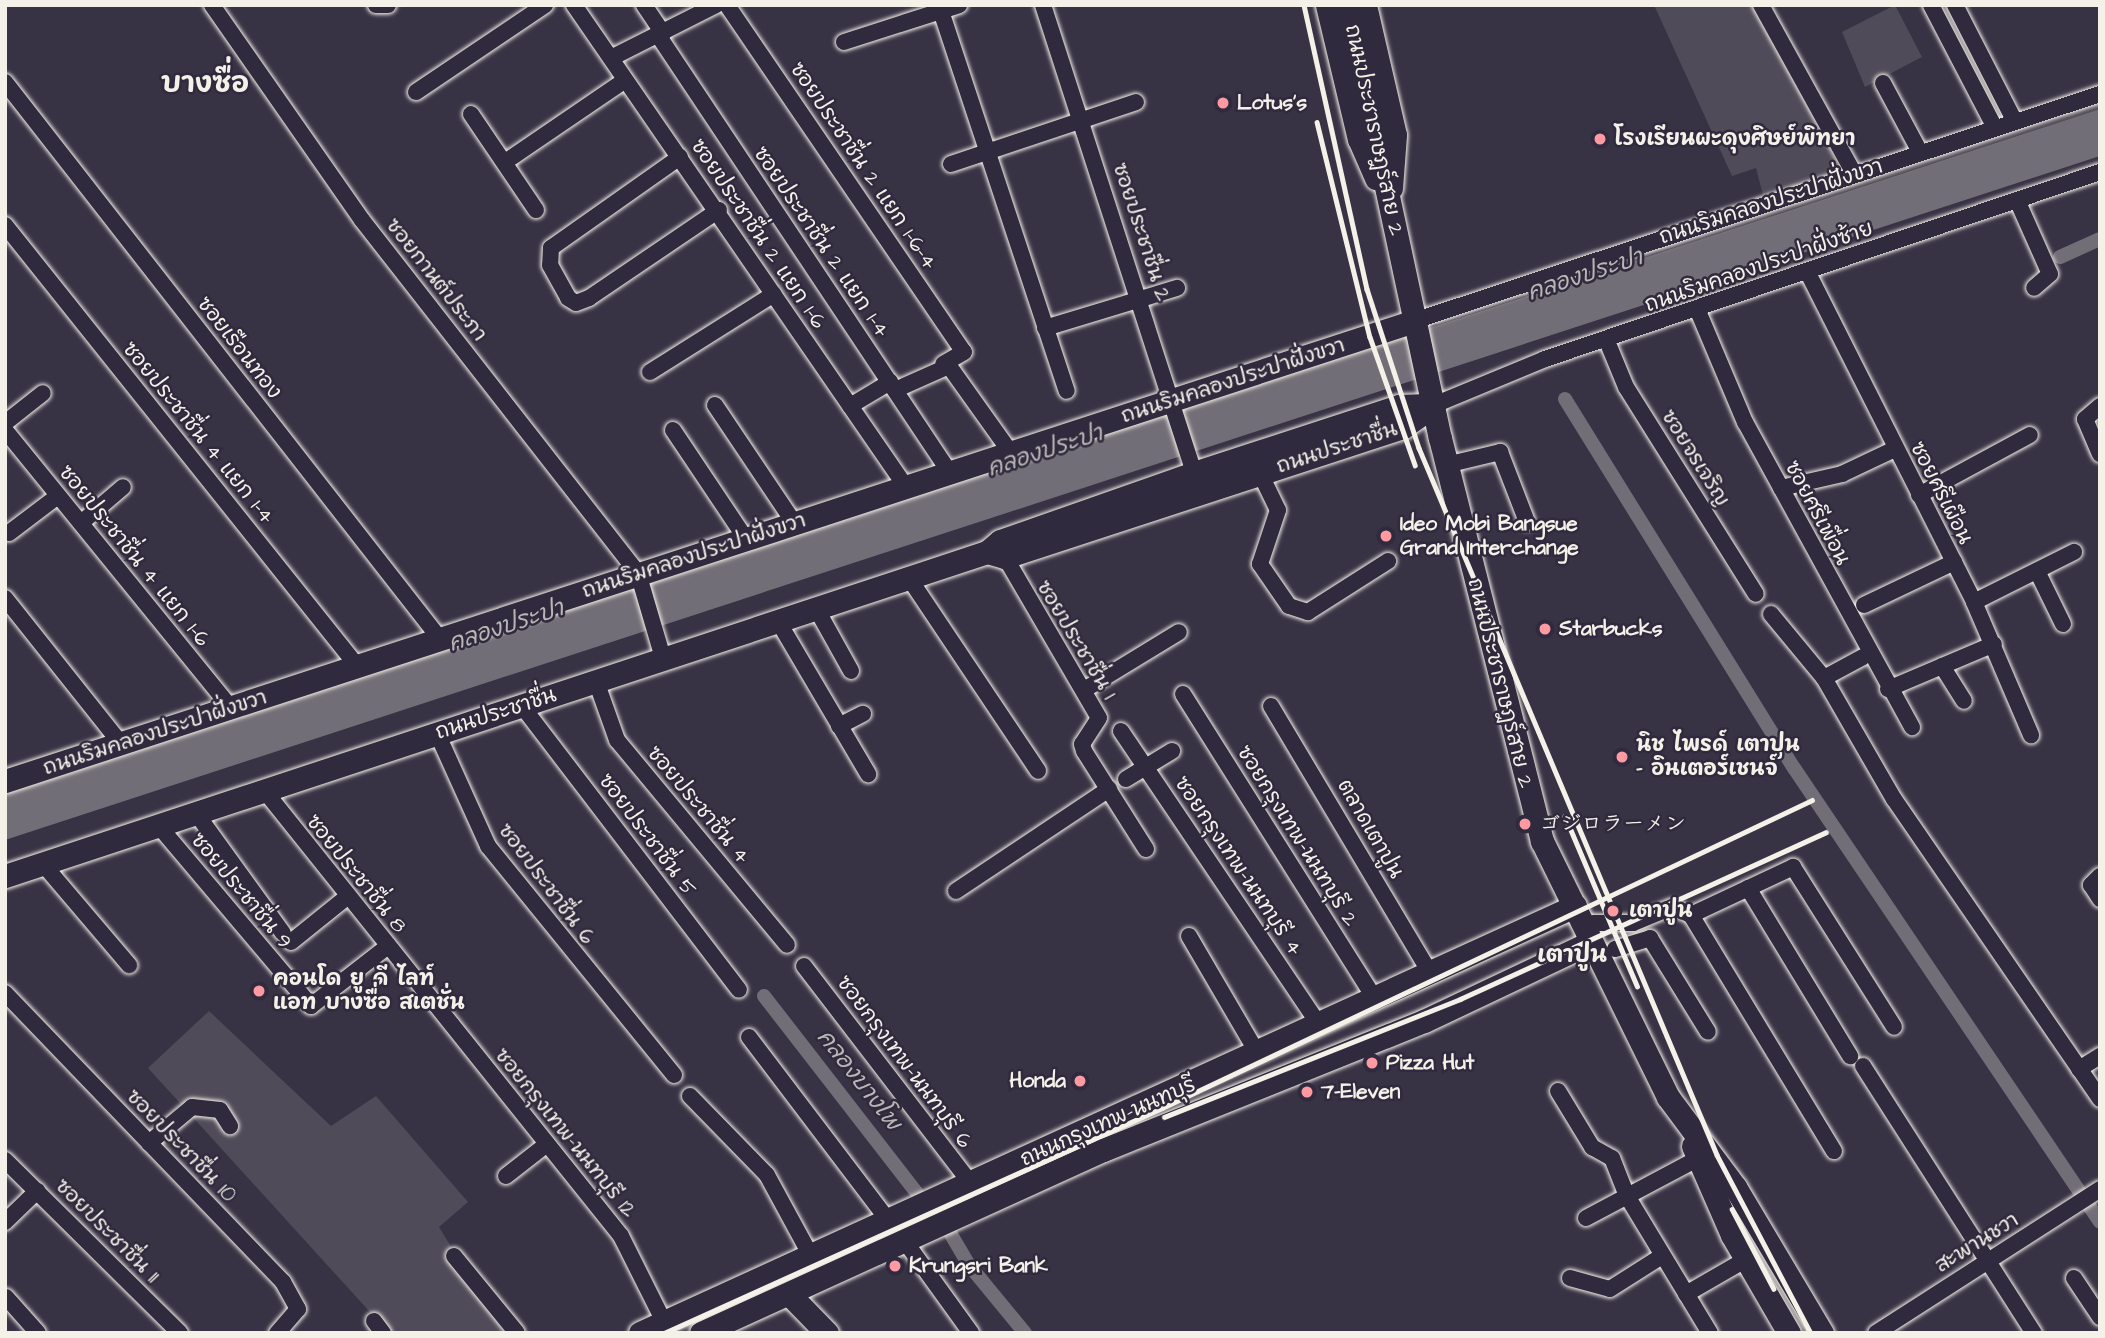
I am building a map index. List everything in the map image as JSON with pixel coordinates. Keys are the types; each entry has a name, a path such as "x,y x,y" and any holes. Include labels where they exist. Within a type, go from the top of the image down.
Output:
{"main road":[{"path":"1327,5 1359,139 1389,198"},
{"name":"ถนนประชาราษฎร์สาย 2","path":"1347,5 1446,465 1527,794 1575,906 1592,932 1687,1128 1697,1159 1745,1260 1788,1333"},
{"path":"1365,5 1395,135 1398,162 1389,198"},
{"name":"ถนนริมคลองประปาฝั่งขวา","path":"5,781 440,639 640,579 746,539 1415,324"},
{"name":"ถนนประชาชื่น","path":"996,555 1000,541 1192,466 1399,406 1434,405"},
{"name":"ถนนประชาชื่น","path":"5,876 909,578 996,555 1403,427 1434,405"},
{"name":"ถนนกรุงเทพ-นนทบุรี","path":"640,1333 1258,1054 1575,906"},
{"name":"ถนนกรุงเทพ-นนทบุรี","path":"702,1333 1204,1106 1424,1021 1592,932"},
{"name":"ถนนประชาราษฎร์สาย 2","path":"1687,1128 1735,1187 1822,1333"},
{"path":"888,1220 901,1242"},
{"path":"790,1294 818,1331"}],"street":[{"name":"ซอยกานต์ประภา","path":"212,5 362,220 640,579 657,628 663,659"},
{"path":"416,92 545,5"},
{"name":"ซอยประชาชื่น 2 แยก 1-6","path":"574,5 719,211 906,487"},
{"name":"ซอยประชาชื่น 2 แยก 1-4","path":"644,5 660,34 950,473"},
{"path":"611,58 716,5"},
{"name":"ซอยประชาชื่น 2 แยก 1-6-4","path":"727,5 964,352 943,364"},
{"path":"844,42 959,5"},
{"name":"ซอยประชาชื่น 2","path":"1044,5 1143,300 1192,466"},
{"path":"1761,5 1855,175"},
{"path":"1931,5 1994,126"},
{"path":"1955,5 2014,120"},
{"path":"941,11 1067,391"},
{"path":"505,162 625,80"},
{"name":"ซอยเรือนทอง","path":"5,82 440,639"},
{"path":"1883,83 1920,152"},
{"name":"ถนนริมคลองประปาฝั่งขวา","path":"1415,324 1994,126 2100,94"},
{"path":"951,164 1136,102"},
{"path":"471,114 536,209"},
{"path":"680,157 551,248 548,259 568,298 583,301 719,211"},
{"name":"ถนนริมคลองประปาฝั่งซ้าย","path":"1434,405 1495,377 1698,311 2100,172"},
{"path":"2017,200 2050,274 2034,288"},
{"name":"ซอยประชาชื่น 4 แยก 1-4","path":"5,225 358,667"},
{"name":"ซอยศรีเผือน","path":"1808,273 1974,601 2031,735"},
{"path":"1045,328 1177,288"},
{"path":"649,372 774,294"},
{"name":"ซอยศรีเพื่อน","path":"1698,311 1713,360 1888,689 1912,727"},
{"name":"ซอยจรเจริญ","path":"1607,341 1626,387 1756,594"},
{"path":"850,406 943,364 954,370 1010,453"},
{"path":"5,423 43,393"},
{"path":"715,405 795,524"},
{"path":"2100,406 2085,419 2100,454"},
{"name":"ซอยประชาชื่น 4 แยก 1-6","path":"5,430 231,708"},
{"path":"673,430 746,539"},
{"path":"1919,495 2030,435"},
{"path":"1781,488 1842,474 1895,449"},
{"path":"1446,465 1500,452 1527,522"},
{"path":"1260,474 1278,510 1260,564 1289,606 1308,611 1388,561"},
{"path":"80,523 123,487"},
{"path":"9,533 58,496"},
{"path":"1974,601 2074,552"},
{"name":"ซอยประชาชื่น 1","path":"996,555 1084,690 1099,718 1082,744 1146,849"},
{"path":"1864,605 1954,562"},
{"path":"2037,571 2063,624"},
{"path":"909,578 1038,771"},
{"path":"5,598 121,744"},
{"path":"816,608 851,671"},
{"path":"1771,614 1824,678 1906,817 2100,1098"},
{"path":"778,621 868,774"},
{"path":"1084,690 1179,632"},
{"path":"1888,689 1994,644"},
{"path":"1824,678 1863,657"},
{"path":"1942,666 1964,701"},
{"name":"ซอยประชาชื่น 4","path":"596,681 617,740 787,945"},
{"name":"ซอยกรุงเทพ-นนทบุรี 2","path":"1183,694 1376,1000"},
{"name":"ซอยประชาชื่น 5","path":"522,706 738,990"},
{"name":"ตลาดเตาปูน","path":"1271,706 1431,974"},
{"path":"839,726 863,714"},
{"name":"ซอยกรุงเทพ-นนทบุรี 4","path":"1121,731 1319,1025"},
{"name":"ซอยประชาชื่น 6","path":"437,733 488,846 674,1076"},
{"path":"1126,779 1172,751"},
{"path":"956,891 1109,789"},
{"name":"ซอยประชาชื่น 8","path":"264,790 417,982"},
{"path":"196,813 287,938 348,896"},
{"name":"ซอยประชาชื่น 9","path":"158,825 311,1006 388,946"},
{"path":"43,864 128,965"},
{"path":"1691,915 1793,867 1894,1027"},
{"path":"2096,879 2100,899"},
{"path":"1748,888 2034,1333"},
{"path":"1592,932 1633,923 1672,907 1691,915 1834,1151"},
{"path":"1189,936 1258,1054"},
{"path":"1615,949 1650,938 1708,1032"},
{"name":"ซอยกรุงเทพ-นนทบุรี 6","path":"804,966 971,1184"},
{"name":"ซอยกรุงเทพ-นนทบุรี 12","path":"417,982 621,1236 664,1322"},
{"name":"ซอยประชาชื่น 10","path":"5,993 294,1297 298,1309 277,1333"},
{"path":"749,1037 888,1220"},
{"path":"2079,1069 2100,1056"},
{"path":"1558,1091 1592,1147 1612,1158 1627,1196 1710,1333"},
{"path":"690,1096 767,1175 811,1256"},
{"path":"149,1143 192,1107 220,1110 230,1126"},
{"path":"506,1176 548,1144"},
{"path":"1586,1218 1697,1159"},
{"name":"ซอยประชาชื่น 11","path":"5,1160 180,1333"},
{"path":"5,1222 37,1191"},
{"name":"สะพานชวา","path":"1876,1333 2096,1192"},
{"path":"901,1242 971,1333"},
{"path":"1570,1278 1610,1289 1662,1255"},
{"path":"454,1256 517,1333"},
{"path":"1686,1294 1745,1260"},
{"path":"2074,1278 2100,1317"},
{"path":"6,1297 38,1333"}],"shaded area":[{"path":"1654,5 1755,5 1842,173 1764,199 1756,168 1732,176"},
{"path":"1895,5 1922,57 1865,87 1842,32"},
{"path":"2100,101 2100,109 1437,325 1435,320"},
{"path":"2100,109 2100,156 5,840 5,793"},
{"path":"209,1011 331,1126 376,1096 468,1202 439,1227 504,1333 389,1333 148,1068"}],"waterway":[{"path":"2060,257 2100,239"},
{"path":"1565,399 1794,768 2100,1222"},
{"name":"คลองบางโพ","path":"764,996 917,1193"},
{"name":"คลองบางโพ","path":"946,1226 969,1265 1025,1333"}],"railway":[{"path":"1304,5 1367,289 1419,448 1717,1155 1811,1333"},
{"path":"1317,122 1370,337 1415,465"},
{"path":"664,1333 1162,1108 1812,800"},
{"path":"1565,816 1637,986"},
{"path":"1164,1117 1460,999 1826,832"},
{"path":"1732,1209 1774,1289"}],"place":[{"name":"Lotus's","path":"1223,103"},
{"name":"โรงเรียนผะดุงศิษย์พิทยา","path":"1600,139"},
{"name":"Ideo Mobi Bangsue Grand Interchange","path":"1386,536"},
{"name":"Starbucks","path":"1545,629"},
{"name":"นิช ไพรด์ เตาปูน - อินเตอร์เชนจ์","path":"1622,757"},
{"name":"ゴジロラーメン","path":"1525,824"},
{"name":"เตาปูน","path":"1613,911"},
{"name":"คอนโด ยู ดี ไลท์ แอท บางซื่อ สเตชั่น","path":"259,991"},
{"name":"Pizza Hut","path":"1372,1063"},
{"name":"Honda","path":"1080,1081"},
{"name":"7-Eleven","path":"1307,1092"},
{"name":"Krungsri Bank","path":"895,1266"}],"district":[{"name":"บางซื่อ","path":"205,84"},
{"name":"เตาปูน","path":"1572,955"}],"water label":[{"name":"คลองประปา","path":"1585,275"},
{"name":"คลองประปา","path":"1045,451"},
{"name":"คลองประปา","path":"506,626"}]}
